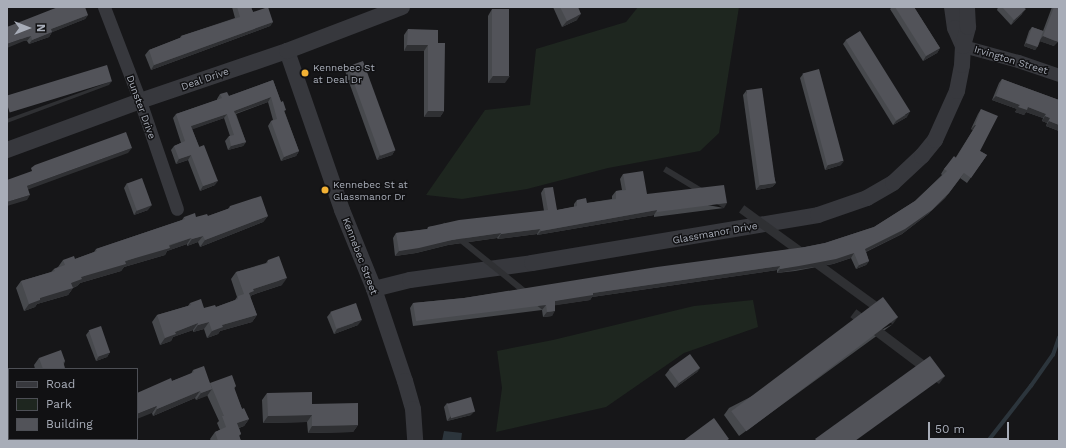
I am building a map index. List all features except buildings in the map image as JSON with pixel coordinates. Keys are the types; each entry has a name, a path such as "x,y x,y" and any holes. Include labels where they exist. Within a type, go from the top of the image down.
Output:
{"street":[{"name":"Dunster Drive","path":"104,7 140,101 177,208"},
{"name":"Deal Drive","path":"7,150 140,101 287,51 402,7"},
{"name":"Irvington Street","path":"952,7 955,28 963,46"},
{"name":"Irvington Street","path":"963,46 968,27 966,7"},
{"name":"Irvington Street","path":"963,46 1018,61 1059,75"},
{"name":"Glassmanor Drive","path":"374,289 410,280 579,255 818,215 867,198 893,182 922,156 935,140 957,91 962,65 963,46"},
{"name":"Kennebec Street","path":"287,51 342,210 374,289 413,409 415,441"}],"green space":[{"path":"638,7 739,7 719,133 700,151 608,168 527,189 462,199 426,195 485,110 530,105 536,49 626,22"},
{"path":"753,300 758,327 684,353 606,407 496,432 502,388 497,351 553,340 694,306"}],"shaded area":[{"path":"444,431 462,433 461,441 442,441"}],"waterway":[{"path":"988,441 1053,355 1059,338"}],"place":[{"name":"Kennebec St at Deal Dr","path":"305,73"},
{"name":"Kennebec St at Glassmanor Dr","path":"325,190"}]}
